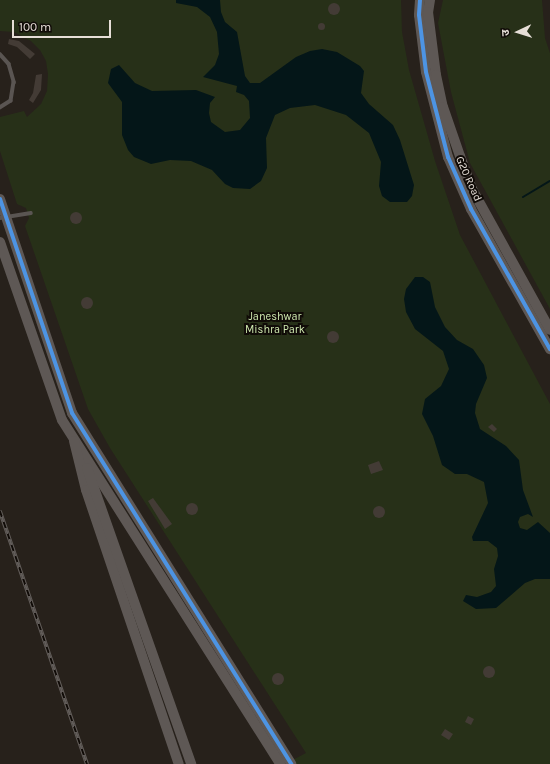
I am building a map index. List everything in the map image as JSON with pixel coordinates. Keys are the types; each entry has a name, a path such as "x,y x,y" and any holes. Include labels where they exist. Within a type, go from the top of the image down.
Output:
{"street":[{"name":"G20 Road","path":"420,0 419,15 426,72 448,157 471,209 550,349"},
{"name":"G20 Road","path":"430,0 428,12 432,45 443,107 467,176 550,330"},
{"path":"0,198 3,217 72,413 233,681 280,764"},
{"path":"471,209 482,206"},
{"path":"0,242 62,420 233,681 291,764"},
{"path":"74,438 83,430"},
{"path":"74,438 75,454 86,490 179,764"},
{"path":"83,452 92,445"},
{"path":"83,452 191,764"}],"lane":[{"path":"0,54 9,64 14,82 11,101 0,108"},
{"path":"3,217 31,213"}],"green space":[{"name":"Janeshwar Mishra Park","path":"0,0 401,0 402,32 409,70 435,161 460,235 550,404 550,764 285,764 306,753 110,448 88,409 25,226 29,218 26,208 17,204 0,151 0,117 24,111 27,117 41,104 47,91 48,74 46,61 40,50 31,41 14,32 0,31"},
{"path":"443,0 542,0 545,38 550,53 550,309 470,163 451,92 438,23"}],"shaded area":[{"path":"176,0 220,0 221,12 225,22 237,32 245,76 250,83 260,83 296,57 310,51 322,49 337,52 360,66 364,71 361,93 369,104 393,125 400,140 414,185 412,196 407,202 390,202 382,196 379,186 381,162 369,133 346,115 315,105 290,108 275,115 266,138 267,168 261,181 250,189 233,188 225,184 212,170 191,161 170,160 151,164 134,157 128,150 122,135 122,102 108,83 111,69 119,65 135,83 152,91 196,90 215,97 210,103 209,113 211,122 225,132 240,130 250,118 249,101 244,95 236,92 237,86 203,77 215,65 219,54 217,32 210,17 197,7 176,3"},
{"path":"415,277 423,277 430,282 435,307 445,327 457,340 473,349 484,365 487,378 476,404 475,413 480,429 506,446 519,460 523,490 533,517 528,514 520,517 518,522 520,528 527,530 538,522 550,533 550,579 535,579 525,583 496,608 476,609 463,601 466,595 477,597 491,592 496,586 494,569 498,556 497,548 488,541 473,541 472,537 488,503 484,482 467,474 455,474 442,465 433,436 422,414 425,399 441,386 449,369 443,351 415,329 406,312 404,299 406,289"}],"building":[{"path":"334,3 338,5 340,9 338,13 334,15 330,13 328,9 330,5"},
{"path":"321,22 324,23 324,29 321,30 318,29 317,26 318,23"},
{"path":"9,39 19,41 35,54 30,59 17,47 8,44"},
{"path":"42,74 41,90 33,103 29,100 33,93 36,75"},
{"path":"74,212 78,212 82,218 78,224 74,224 70,220 70,216"},
{"path":"85,297 89,297 93,303 89,309 85,309 81,305 81,301"},
{"path":"331,331 335,331 339,337 335,343 331,343 327,339 327,335"},
{"path":"492,424 497,429 494,432 488,427"},
{"path":"379,461 383,470 371,474 368,465"},
{"path":"153,498 172,524 165,529 148,501"},
{"path":"190,503 194,503 198,509 194,515 190,515 186,511 186,507"},
{"path":"377,506 381,506 385,512 381,518 377,518 373,514 373,510"},
{"path":"487,666 491,666 495,672 491,678 487,678 483,674 483,670"},
{"path":"276,673 280,673 284,679 280,685 276,685 272,681 272,677"},
{"path":"468,716 474,719 471,725 465,722"},
{"path":"445,729 453,734 449,740 441,735"}],"waterway":[{"path":"523,197 550,181"}],"railway":[{"path":"0,511 87,764"}],"cycle path":[{"path":"420,0 419,15 426,72 448,157 471,209 550,349"},
{"path":"0,199 72,413 291,764"}]}
